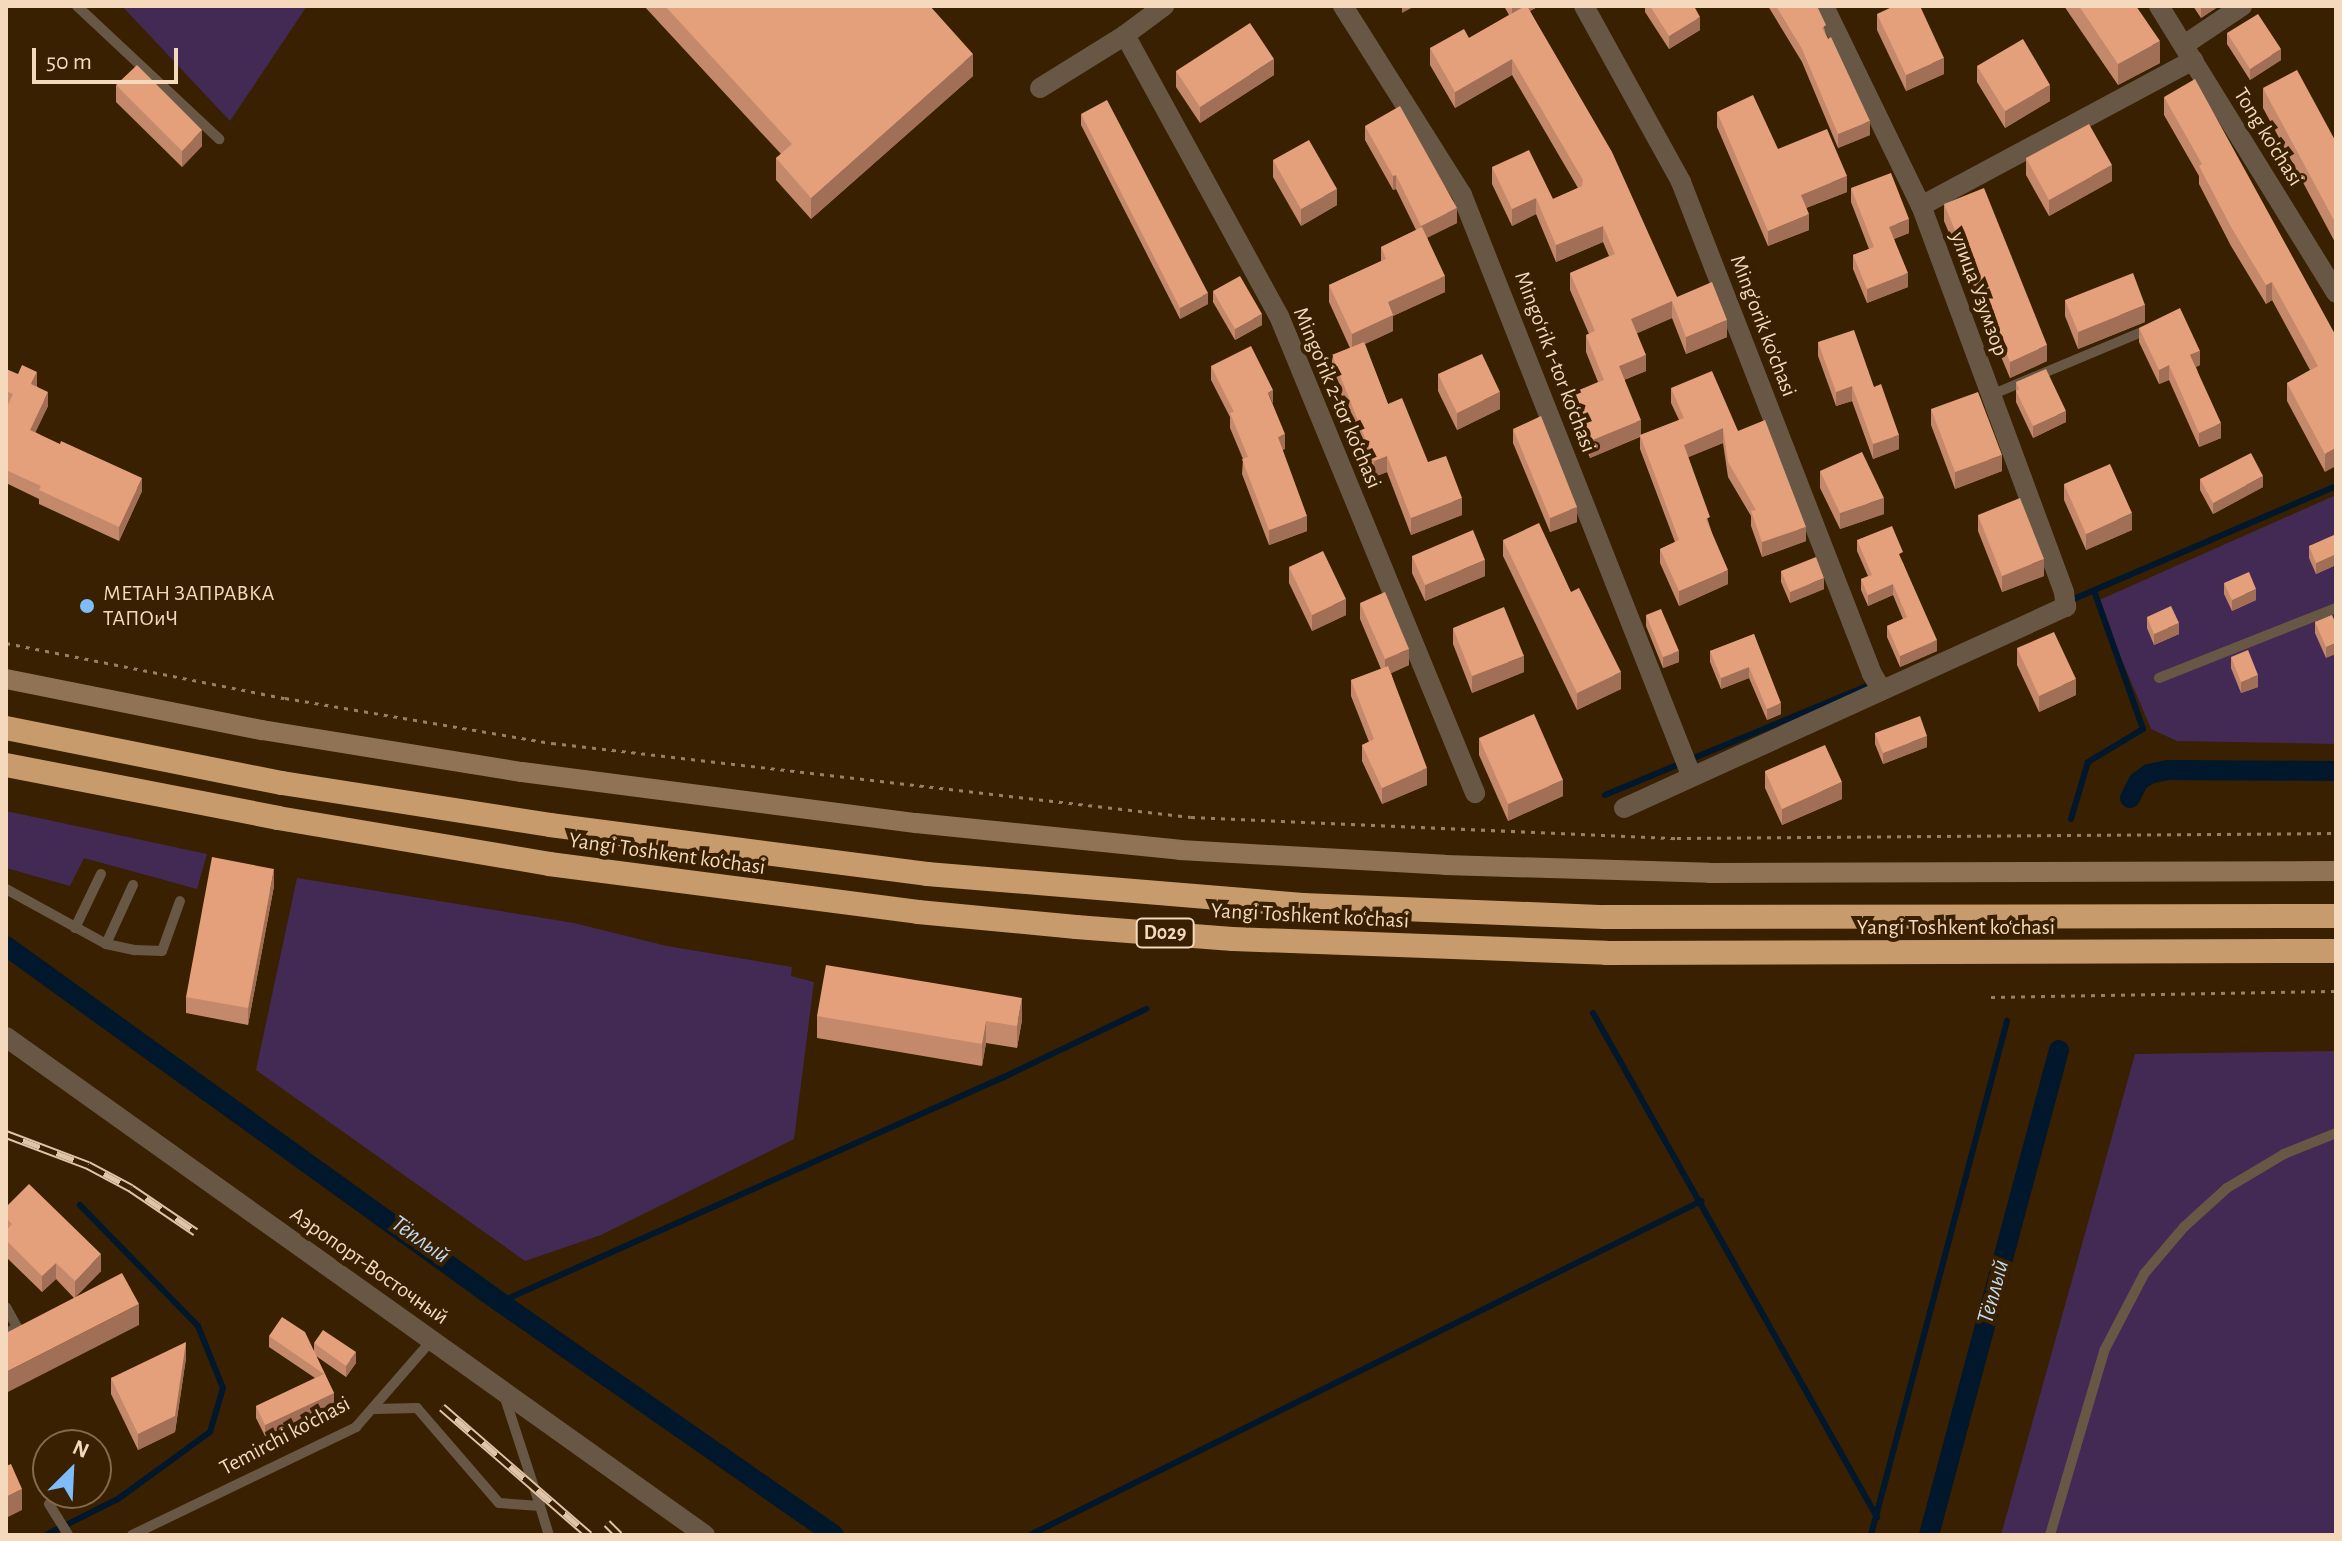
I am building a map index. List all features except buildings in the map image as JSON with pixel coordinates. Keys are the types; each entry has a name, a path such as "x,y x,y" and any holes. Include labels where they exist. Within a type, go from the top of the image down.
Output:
{"highway":[{"name":"Yangi Toshkent ko‘chasi","path":"6,728 267,780 565,827 927,874 1287,904 1620,917 2336,916"},
{"name":"Yangi Toshkent ko‘chasi","path":"6,765 263,816 549,864 918,912 1076,927 1248,940 1606,953 2336,951"}],"main road":[{"path":"6,679 262,730 522,772 916,823 1180,850 1445,865 1709,873 2336,871"}],"street":[{"path":"1040,88 1125,35 1164,6"},
{"name":"Mingo‘rik 1-tor ko‘chasi","path":"1343,6 1462,195 1691,775"},
{"name":"Ming'orik ko'chasi","path":"1584,6 1681,182 1877,682"},
{"name":"улица Узумзор","path":"1824,6 1921,206 2065,599 1877,682"},
{"name":"Tong ko'chasi","path":"2159,6 2336,293"},
{"path":"1921,206 2188,52 2242,6"},
{"name":"Mingo‘rik 2-tor ko‘chasi","path":"1125,35 1279,316 1475,793"},
{"path":"1624,808 1877,682"},
{"name":"Аэропорт-Восточный","path":"6,1037 705,1535"}],"lane":[{"path":"77,6 219,139"},
{"path":"1991,395 2151,328"},
{"path":"2159,678 2336,608"},
{"path":"75,928 101,874"},
{"path":"106,944 133,885"},
{"path":"6,889 106,944 162,951 180,901"},
{"path":"2050,1535 2104,1351 2144,1274 2184,1227 2227,1188 2284,1154 2336,1133"},
{"path":"6,1307 17,1327 6,1334"},
{"name":"Temirchi ko'chasi","path":"132,1535 344,1433 375,1409 432,1340"},
{"path":"502,1390 549,1535"},
{"path":"375,1409 417,1408 499,1503 540,1506"},
{"path":"52,1509 68,1535"}],"path":[{"path":"6,643 285,698 552,743 1191,817 1677,838 2336,833"},
{"path":"1991,997 2336,991"}],"shaded area":[{"path":"122,6 307,6 230,121"},
{"path":"2336,495 2336,744 2177,741 2151,729 2097,601"},
{"path":"6,811 207,854 197,889 84,858 70,886 6,868"},
{"path":"297,878 574,923 667,946 792,967 791,976 814,982 794,1139 601,1235 525,1261 256,1070"},
{"path":"2336,1051 2336,1535 2001,1535 2135,1054"}],"waterway":[{"path":"2069,601 2336,486"},
{"path":"2071,819 2088,762 2143,729 2094,591"},
{"path":"1605,795 1874,683"},
{"name":"Тёплый","path":"2130,798 2138,782 2149,774 2168,770 2336,771"},
{"name":"Тёплый","path":"6,946 500,1302 834,1535"},
{"path":"500,1302 1002,1078 1146,1009"},
{"path":"1593,1013 1877,1517"},
{"path":"1871,1535 2007,1021"},
{"name":"Тёплый","path":"1929,1535 2059,1050"},
{"path":"1030,1535 1701,1201"},
{"path":"46,1535 118,1499 210,1432 223,1388 198,1326 80,1205"}],"railway":[{"path":"6,1134 88,1165 131,1188 196,1232"},
{"path":"442,1407 589,1535"},
{"path":"607,1523 619,1535"}],"place":[{"name":"МЕТАН ЗАПРАВКА ТАПОиЧ","path":"87,606"}]}
